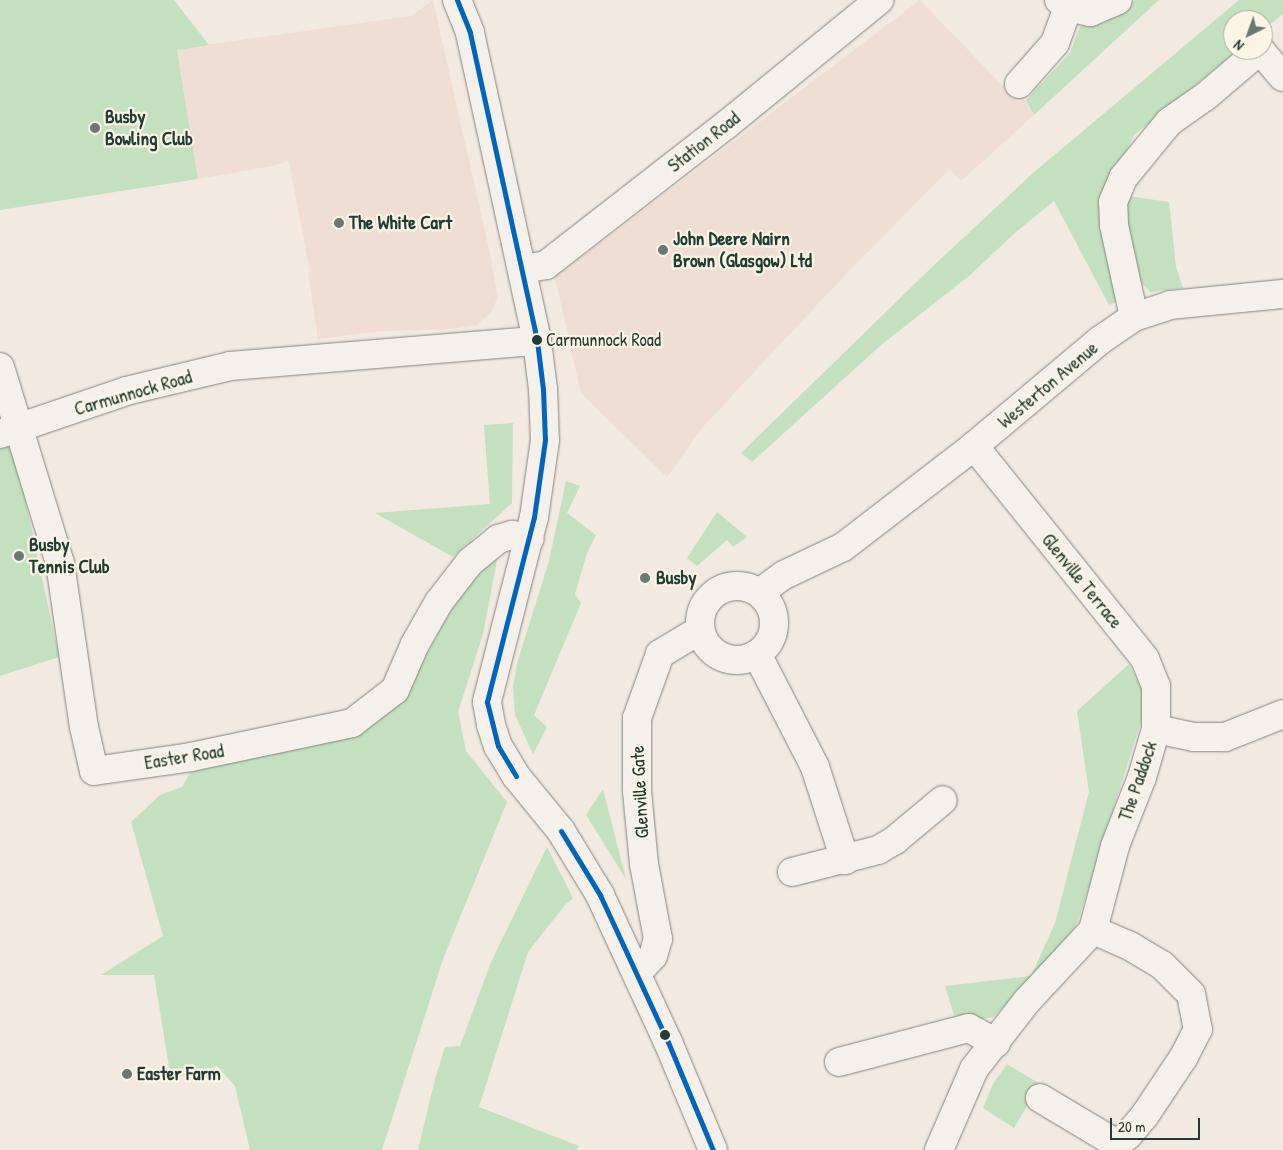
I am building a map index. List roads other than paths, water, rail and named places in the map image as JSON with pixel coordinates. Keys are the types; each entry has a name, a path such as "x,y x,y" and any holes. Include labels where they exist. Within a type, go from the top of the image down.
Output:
{"street":[{"path":"457,0 470,33 498,170 537,341 543,389 545,440 530,539 487,702 491,725 498,746 516,776 562,831 581,860 600,895 637,973 713,1150"},
{"name":"Station Road","path":"522,269 546,266 726,125 879,0"},
{"path":"1019,84 1055,43 1064,4 1090,12 1118,0"},
{"path":"1134,317 1114,224 1113,202 1123,178 1169,122 1206,96 1248,60"},
{"path":"1269,60 1283,77"},
{"name":"Westerton Avenue","path":"758,593 784,575 843,547 974,446 1100,341 1134,317 1170,305 1283,294"},
{"name":"Carmunnock Road","path":"9,431 126,391 230,366 537,341"},
{"path":"0,367 9,431"},
{"name":"Easter Road","path":"9,431 60,563 84,726 94,771 192,757 352,723 395,690 415,644 439,602 470,562 498,539 512,535 530,539"},
{"name":"Glenville Terrace","path":"974,446 1145,659 1156,686 1156,729"},
{"path":"731,586 745,587 758,593 767,602 772,612 774,624 772,635 766,646 757,654 734,660 722,657 708,646 700,630 701,615 706,602 717,592 731,586"},
{"name":"Glenville Gate","path":"637,973 653,956 658,939 644,864 637,791 637,718 660,654 700,630"},
{"path":"757,654 815,767 845,860"},
{"name":"The Paddock","path":"939,1150 974,1069 996,1043 1027,1000 1093,930 1115,846 1142,777 1156,729 1193,737 1225,737 1283,714"},
{"path":"792,872 845,860 878,850 895,840 943,800"},
{"path":"1040,1098 1117,1147 1145,1115 1183,1058 1198,1029 1191,994 1162,965 1130,946 1093,930"},
{"path":"839,1062 969,1028 996,1043"}],"place":[{"name":"Busby Bowling Club","path":"95,128"},
{"name":"The White Cart","path":"339,223"},
{"name":"John Deere Nairn Brown (Glasgow) Ltd","path":"663,250"},
{"name":"Carmunnock Road","path":"537,340"},
{"name":"Busby Tennis Club","path":"19,556"},
{"name":"Busby","path":"645,578"},
{"name":"Easter Farm","path":"127,1074"}]}
